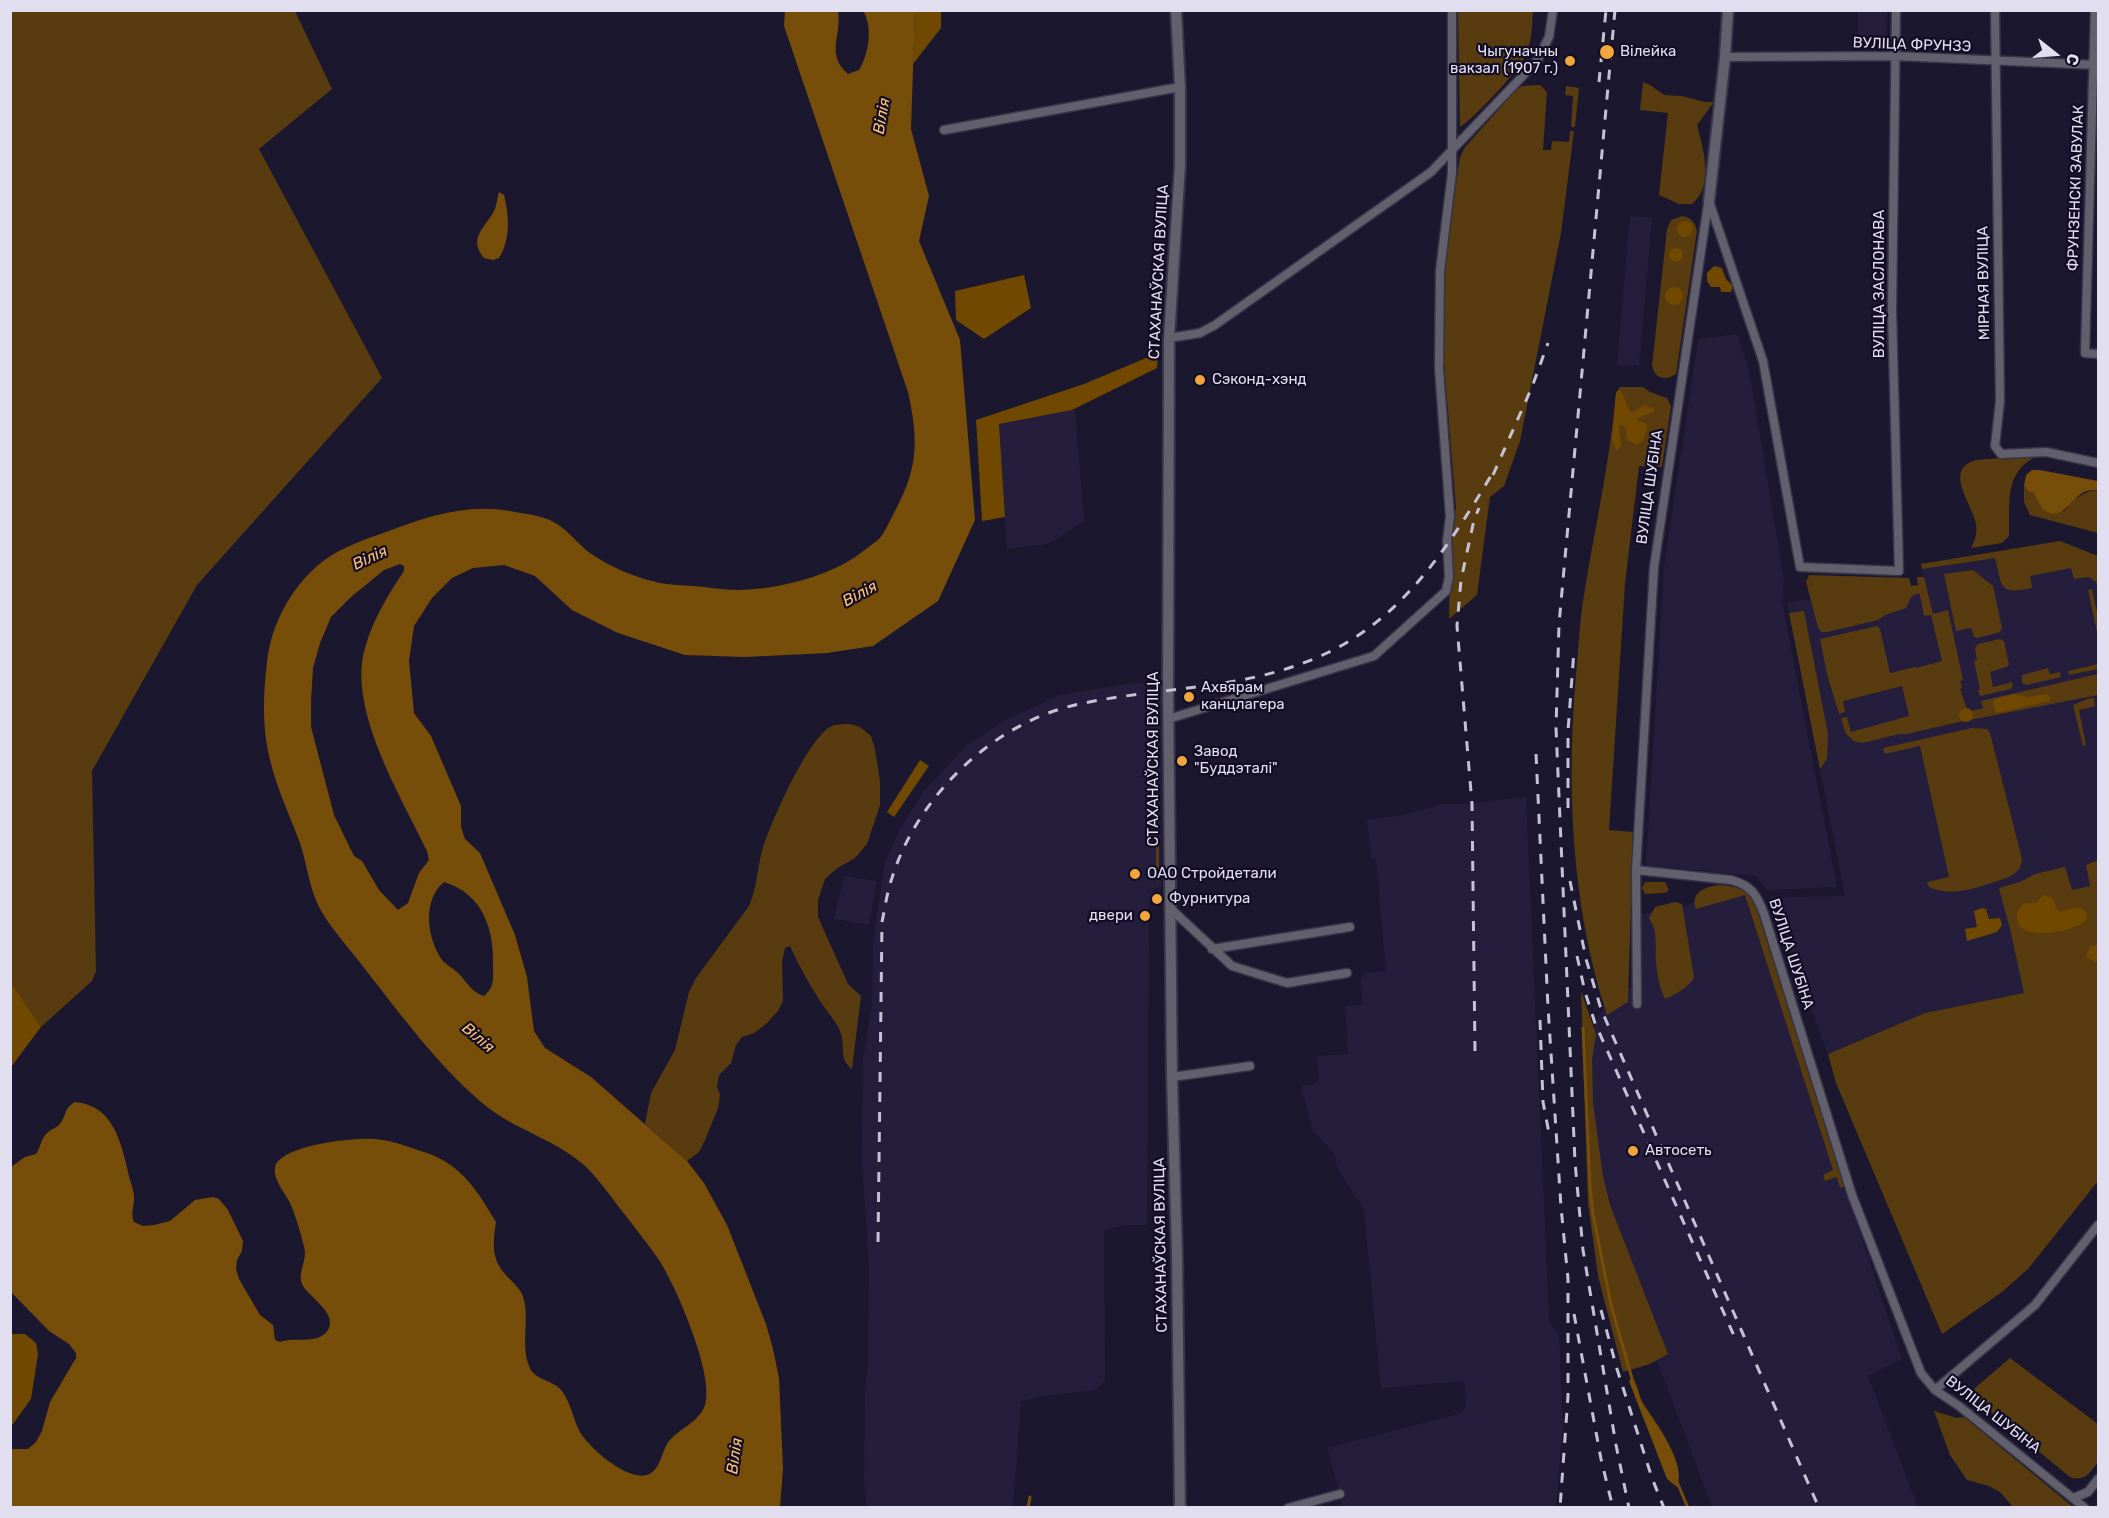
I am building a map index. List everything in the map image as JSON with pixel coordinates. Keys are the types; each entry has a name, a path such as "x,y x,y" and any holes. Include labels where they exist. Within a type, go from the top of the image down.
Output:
{"street":[{"name":"СТАХАНАЎСКАЯ ВУЛІЦА","path":"1176,10 1180,87 1180,165 1169,338 1168,719 1180,1508"},
{"path":"1168,719 1374,656 1446,591 1449,577 1447,540 1450,517 1439,357 1440,271 1452,173 1452,10"},
{"path":"1169,338 1200,333 1215,325 1428,175 1537,62 1549,37 1553,10"},
{"name":"ВУЛІЦА ШУБІНА","path":"1728,10 1725,57 1708,201 1654,567 1636,870 1741,883 1752,889 1758,898 1852,1195 1921,1373 1935,1390 1959,1406 2085,1508"},
{"name":"ВУЛІЦА ЗАСЛОНАВА","path":"1800,567 1899,571 1892,311 1896,10"},
{"name":"МІРНАЯ ВУЛІЦА","path":"1995,10 2000,401 1995,446 2001,454 2046,452 2098,463"},
{"name":"ФРУНЗЕНСКІ ЗАВУЛАК","path":"2095,10 2096,65 2085,353 2098,354"},
{"name":"ВУЛІЦА ФРУНЗЭ","path":"1725,57 1895,56 2096,65"},
{"path":"944,130 1180,87"},
{"name":"ВУЛІЦА ШУБІНА","path":"1708,201 1763,361 1800,567"},
{"path":"1636,870 1637,1004"},
{"path":"1170,908 1232,966 1287,983 1347,973"},
{"path":"1212,949 1350,927"},
{"path":"1172,1077 1250,1066"},
{"path":"1935,1390 2035,1305 2098,1225"},
{"path":"2073,1498 2088,1492 2098,1479"},
{"path":"1288,1508 1340,1494"}],"shaded area":[{"path":"10,11 295,11 332,89 259,149 382,378 197,585 92,771 96,971 92,981 41,1027 10,983"},
{"path":"915,11 941,11 941,28 913,64"},
{"path":"1458,11 1533,11 1529,45 1521,63 1495,94 1460,127"},
{"path":"1858,11 1887,11 1886,40 1858,40"},
{"path":"1643,82 1664,95 1714,102 1697,125 1704,156 1705,177 1699,196 1692,204 1679,204 1659,195 1668,113 1640,110"},
{"path":"1540,85 1547,92 1543,150 1551,150 1552,141 1569,142 1570,131 1574,131 1561,233 1520,441 1504,486 1490,497 1477,595 1449,619 1450,534 1456,508 1444,363 1444,270 1460,157 1465,147 1515,91 1522,86"},
{"path":"1566,86 1579,88 1575,127 1571,127 1573,96 1565,95"},
{"path":"1630,216 1652,218 1639,365 1617,366"},
{"path":"1682,216 1692,221 1697,231 1676,374 1661,378 1655,374 1652,366 1667,229 1671,220"},
{"path":"1685,221 1691,223 1693,229 1691,235 1685,237 1679,235 1677,229 1679,223"},
{"path":"1676,248 1681,250 1683,255 1681,260 1676,262 1671,260 1669,255 1671,250"},
{"path":"1714,266 1722,268 1726,279 1733,286 1731,292 1721,292 1720,287 1711,287 1707,281 1707,273"},
{"path":"1024,275 1031,308 984,339 956,320 955,291"},
{"path":"1670,287 1678,287 1683,292 1681,303 1670,305 1665,300 1665,292"},
{"path":"1737,334 1749,370 1784,579 1782,601 1837,887 1767,890 1756,876 1646,865 1664,567 1698,339"},
{"path":"1158,353 1157,368 1072,410 999,424 1005,517 982,521 976,420 1084,384"},
{"path":"1620,387 1643,387 1667,398 1671,406 1662,467 1639,466 1625,584 1609,830 1633,832 1628,1002 1607,1015 1585,929 1578,885 1574,841 1572,752 1583,604 1606,469 1616,393"},
{"path":"1617,391 1621,391 1632,413 1644,405 1655,409 1654,412 1638,418 1638,421 1648,426 1644,439 1638,445 1628,441 1625,427 1620,424 1621,446 1616,450 1612,439"},
{"path":"1075,411 1084,521 1048,544 1007,549 999,424"},
{"path":"2039,455 2027,462 2014,479 2009,500 2009,536 2002,543 1971,548 1976,527 1960,478 1962,470 1967,464 1976,460"},
{"path":"2024,486 2029,492 2034,493 2044,509 2064,511 2079,496 2098,490 2098,533 2030,515 2024,502"},
{"path":"2060,541 2098,556 2098,904 2013,942 2024,993 1925,1013 1828,1054 1769,897 1845,896 1787,602 1925,584 1921,564"},
{"path":"2060,541 2098,556 2098,590 2096,582 2089,577 2074,579 2071,568 2030,576 2032,588 2013,590 2003,586 1995,558 1922,569 1921,564"},
{"path":"1973,570 1993,586 2002,628 2000,632 1978,638 1974,637 1971,628 1956,631 1944,574"},
{"path":"1809,575 1909,578 1911,586 1918,585 1917,577 1924,577 1933,614 1948,610 1963,680 1960,681 1962,688 1960,689 1968,712 1983,708 1981,701 2098,674 2098,695 1862,743 1854,741 1846,734 1841,718 1847,717 1851,732 1909,716 1902,686 1843,701 1845,712 1839,714 1827,674 1820,639 1877,626 1880,629 1890,673 1916,668 1942,661 1931,615 1924,616 1918,593 1911,597 1906,608 1885,615 1878,620 1821,632 1806,582"},
{"path":"2092,589 2098,617 2098,637 2088,590"},
{"path":"1804,611 1828,734 1827,759 1820,769 1789,613"},
{"path":"2000,639 2004,641 2009,665 1990,672 1993,687 2010,681 2013,685 2011,689 1980,696 1974,661 1977,660 1975,648 1978,644"},
{"path":"2098,664 2098,669 2069,675 2068,671"},
{"path":"2048,668 2050,674 2060,672 2061,677 2027,685 2022,683 2022,675"},
{"path":"1162,681 1161,888 1153,888 1153,900 1149,901 1147,1225 1127,1225 1104,1230 1105,1380 1095,1390 1041,1396 1021,1402 1013,1507 867,1508 864,1482 869,1268 862,1158 863,1059 872,1005 873,940 885,862 902,825 924,791 968,744 1008,719 1060,695"},
{"path":"2013,694 2028,697 2047,694 2050,696 2050,701 1996,713 1993,704 1995,699"},
{"path":"2094,698 2095,706 2079,710 2086,745 2083,746 2073,705"},
{"path":"1966,708 1971,710 1973,715 1971,720 1966,722 1961,720 1959,715 1961,710"},
{"path":"850,724 860,727 871,736 880,781 880,805 867,844 855,858 836,869 825,879 818,900 818,917 848,984 861,996 852,1069 845,1061 842,1036 838,1027 813,990 790,946 785,948 782,962 783,1001 778,1011 766,1024 754,1033 742,1037 736,1045 731,1063 719,1075 718,1108 705,1140 699,1152 687,1161 645,1124 651,1093 675,1050 689,992 696,978 749,906 766,839 791,783 812,746 823,733 834,725"},
{"path":"1972,728 1987,729 1990,733 2022,859 2018,870 2007,878 1968,890 1948,892 1929,887 1927,882 1949,877 1920,746 1885,754 1883,748"},
{"path":"920,760 929,766 894,817 887,812"},
{"path":"1526,797 1549,1320 1559,1336 1563,1425 1556,1507 1342,1507 1327,1448 1462,1413 1466,1406 1464,1381 1381,1388 1364,1210 1337,1168 1335,1155 1313,1131 1301,1086 1319,1081 1317,1056 1348,1054 1345,1006 1363,1005 1360,979 1365,973 1386,971 1376,859 1371,859 1367,820 1404,815 1442,804 1466,804"},
{"path":"1156,839 1159,843 1158,882 1156,878"},
{"path":"2098,860 2098,1181 2028,1269 2002,1292 1942,1334 1836,1083 1828,1054 1925,1013 2024,993 1999,888 2020,882 2035,874 2065,867 2072,890 2090,886 2086,865"},
{"path":"844,876 877,881 869,925 834,919"},
{"path":"1645,882 1665,882 1669,890 1665,893 1645,894 1642,888"},
{"path":"1719,885 1743,890 1754,901 1845,1186 1840,1188 1837,1177 1825,1181 1823,1175 1833,1170 1745,895 1696,909 1697,895 1708,887"},
{"path":"1746,891 1902,1359 1868,1376 1918,1507 1712,1507 1602,1214 1588,1039 1604,1006 1641,982 1640,915"},
{"path":"2043,895 2053,898 2060,912 2073,908 2083,909 2087,919 2073,928 2050,933 2028,931 2020,927 2017,919 2020,908 2025,903 2036,903"},
{"path":"1675,902 1682,904 1694,977 1686,987 1665,999 1658,976 1655,933 1649,918 1655,907"},
{"path":"1986,909 1989,919 2000,918 2002,925 1997,932 1967,941 1965,929 1977,927 1974,911"},
{"path":"2091,946 2098,946 2098,963 2087,958 2087,952"},
{"path":"11,983 41,1027 10,1067"},
{"path":"1581,991 1596,1034 1592,1060 1593,1103 1603,1176 1610,1205 1668,1354 1650,1364 1623,1372 1598,1276 1588,1203"},
{"path":"11,1334 25,1334 36,1343 38,1354 31,1399 13,1424 11,1424"},
{"path":"2010,1358 2098,1424 2098,1462 2087,1476 2070,1477 1975,1399 1975,1388"},
{"path":"1934,1411 1957,1418 1964,1417 2073,1507 2013,1507 2000,1492 1989,1486 1967,1480 1950,1455"}],"water":[{"name":"Вілія","path":"785,11 838,11 837,59 848,74 859,70 867,48 869,32 863,11 915,11 911,129 929,196 919,241 960,340 975,520 938,601 873,646 827,653 745,657 685,655 618,633 572,610 535,576 504,565 473,568 452,578 432,598 414,626 409,661 414,713 431,736 461,806 461,827 465,839 480,853 515,935 527,977 534,1031 545,1048 591,1077 687,1161 704,1183 727,1225 766,1324 779,1378 783,1469 780,1507 11,1507 11,1449 28,1449 36,1442 42,1431 50,1402 76,1358 76,1353 69,1344 49,1331 11,1292 11,1167 25,1157 36,1154 45,1135 59,1125 69,1107 75,1102 98,1110 107,1118 118,1137 133,1192 134,1222 143,1226 170,1221 195,1200 213,1197 219,1199 228,1210 243,1241 236,1269 239,1279 260,1315 273,1325 275,1340 280,1342 314,1339 325,1334 330,1322 325,1310 302,1284 305,1251 291,1205 276,1177 275,1168 279,1160 289,1153 319,1144 352,1139 382,1140 439,1158 459,1172 483,1200 496,1222 494,1243 497,1262 523,1296 526,1316 526,1350 531,1371 562,1391 580,1432 601,1455 633,1474 643,1476 651,1473 657,1467 671,1439 702,1411 707,1392 692,1331 675,1290 647,1243 601,1183 584,1165 559,1148 493,1111 449,1071 406,1021 335,931 319,907 300,843 280,792 267,748 264,724 265,686 269,648 277,622 290,597 307,575 333,554 350,546 402,526 449,512 498,509 539,516 560,526 598,558 633,575 664,584 732,590 769,587 820,575 850,561 880,538 904,494 913,465 915,438 908,392 784,26","holes":["400,564 404,566 404,571 372,627 365,648 361,672 363,698 370,725 391,779 427,851 429,860 419,873 408,903 398,910 379,890 362,861 354,856 334,815 311,727 311,701 313,668 331,617 384,570","444,882 468,895 484,914 493,952 492,986 484,996 473,990 442,960 433,941 429,920 430,909 432,899"]},
{"path":"499,192 504,195 506,203 507,235 503,251 499,258 493,260 484,258 477,244 480,233 494,211"},
{"path":"2032,470 2098,481 2098,490 2084,492 2061,512 2050,513 2044,510 2034,493 2029,492 2024,486 2026,475"},
{"path":"1632,1378 1642,1402 1669,1444 1674,1456 1678,1467 1677,1487 1667,1479 1629,1381"}],"waterway":[{"path":"1583,1028 1593,1214 1611,1305 1633,1382"},
{"path":"1677,1482 1688,1508"},
{"path":"1028,1508 1030,1497"}],"railway":[{"path":"1599,82 1606,10"},
{"path":"1615,10 1559,624 1556,728 1575,1162 1583,1250 1629,1508"},
{"path":"1493,475 1532,387 1548,343"},
{"path":"878,1242 882,922 890,883 904,848 919,819 939,793 962,768 987,747 1015,729 1044,715 1075,705 1107,699 1235,681 1266,674 1327,653 1355,637 1381,619 1404,598 1444,549 1495,469"},
{"path":"1475,1051 1472,804 1457,626 1461,580 1474,520 1479,508"},
{"path":"1568,808 1568,731 1574,650"},
{"path":"1536,754 1548,1007 1568,1279 1568,1396 1560,1508"},
{"path":"1570,881 1586,959 1601,1009 1819,1508"},
{"path":"1577,956 1595,1023 1735,1338"},
{"path":"1540,1020 1543,1102 1549,1133"},
{"path":"1601,1310 1617,1369 1664,1508"},
{"path":"1574,1314 1601,1459 1613,1508"}],"place":[{"name":"Вілейка","path":"1607,52"},
{"name":"Чыгуначны вакзал (1907 г.)","path":"1570,61"},
{"name":"Сэконд-хэнд","path":"1200,380"},
{"name":"Ахвярам канцлагера","path":"1189,697"},
{"name":"Завод \"Буддэталі\"","path":"1182,761"},
{"name":"ОАО Стройдетали","path":"1135,874"},
{"name":"Фурнитура","path":"1157,899"},
{"name":"двери","path":"1145,916"},
{"name":"Автосеть","path":"1633,1151"}]}
